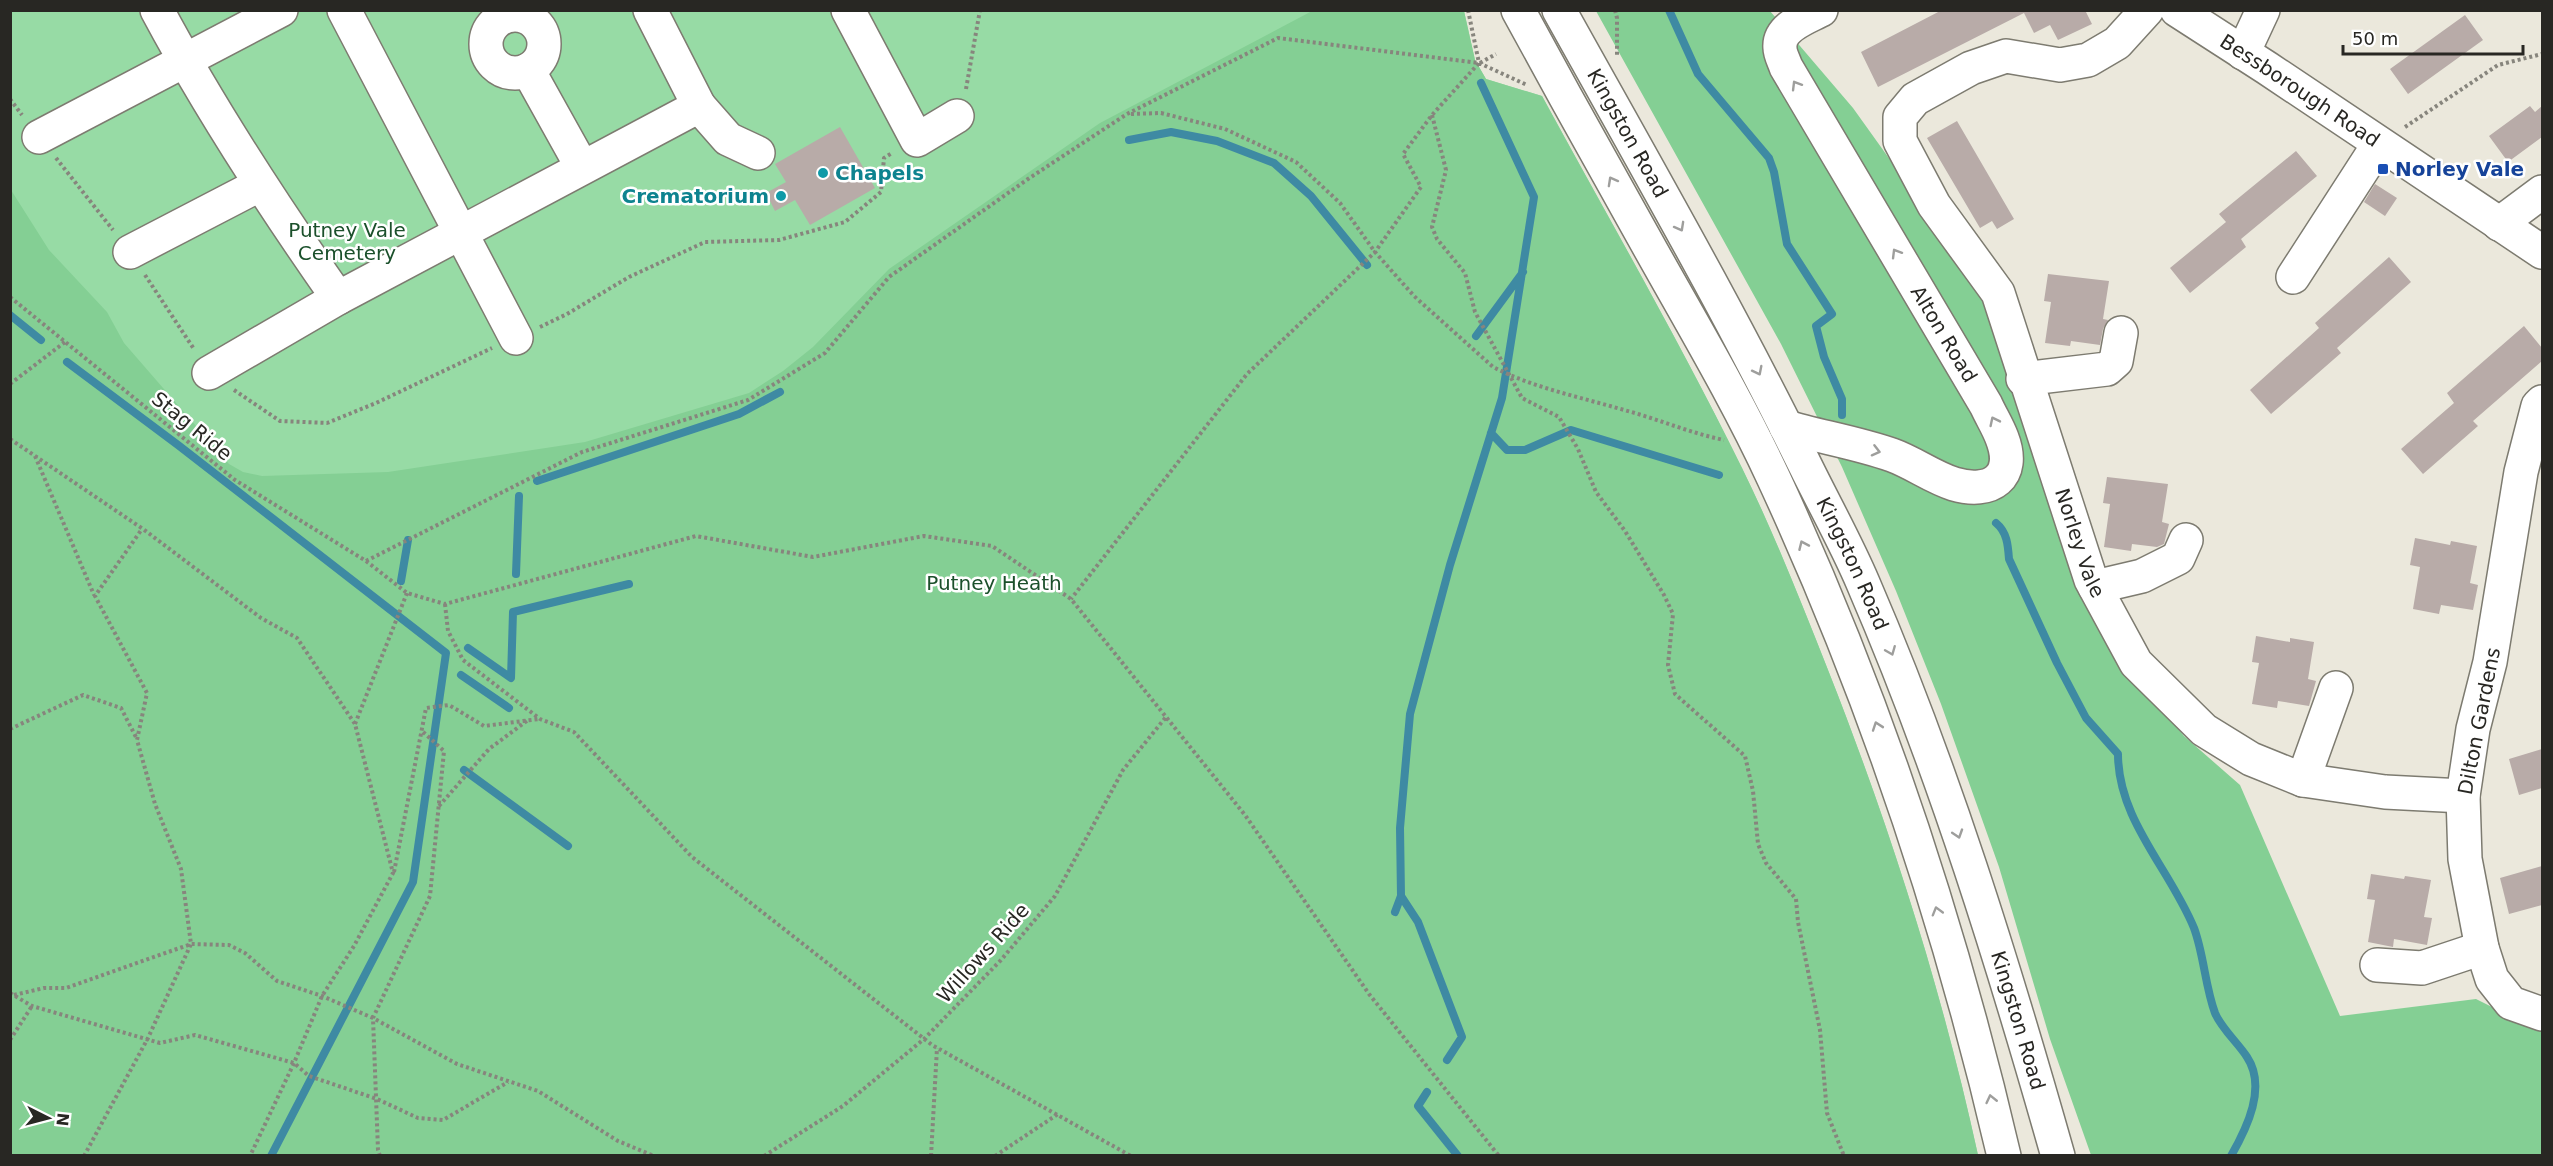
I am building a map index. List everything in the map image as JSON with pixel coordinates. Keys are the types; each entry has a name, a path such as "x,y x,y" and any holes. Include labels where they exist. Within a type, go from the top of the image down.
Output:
{"main road":[{"path":"157,10 185,62 259,184 338,298"},
{"path":"39,137 281,10"},
{"path":"344,10 516,338"},
{"path":"650,10 699,106 728,139 758,153"},
{"path":"848,10 917,140 960,108"},
{"name":"Kingston Road","path":"1518,10 1730,390 1814,569 1874,718 1924,867 1988,1085 2004,1155"},
{"name":"Kingston Road","path":"1559,10 1731,319 1862,580 1947,797 2058,1155"},
{"name":"Alton Road","path":"1786,427 1891,455 1920,467 1934,476 1974,488 1993,485 2003,475 2006,463 2003,440 1986,405 1786,67 1780,48 1782,37 1790,26 1821,10"},
{"name":"Norley Vale","path":"2147,10 2117,43 2088,60 2060,65 2007,56 1971,68 1915,99 1900,117 1900,141 1934,205 1998,293 2023,379 2095,587 2136,663 2204,730 2251,759 2303,780 2385,792 2463,796"},
{"name":"Bessborough Road","path":"2176,10 2244,52 2542,252"},
{"path":"2244,52 2263,10"},
{"path":"500,14 487,34 487,53 499,69 508,73 528,70 582,167"},
{"path":"208,373 459,232 699,106"},
{"path":"2292,277 2379,144"},
{"path":"130,252 259,184"},
{"path":"2499,224 2542,192"},
{"path":"2023,379 2107,369 2115,361 2121,333"},
{"name":"Dilton Gardens","path":"2542,402 2538,406 2521,472 2490,662 2474,729 2463,796 2465,859 2482,948 2492,979 2511,1003 2542,1014"},
{"path":"2095,587 2142,576 2178,558 2186,540"},
{"path":"2303,780 2336,688"},
{"path":"2377,965 2422,968 2482,948"}],"path":[{"path":"960,108 980,10"},
{"path":"1468,10 1479,63"},
{"path":"1615,10 1617,63"},
{"path":"366,561 582,452 748,400 825,353 889,277 1028,179 1127,114 1278,38 1479,63 1537,90"},
{"path":"1071,599 1247,374 1375,252 1421,187 1403,154 1432,115 1479,63 1496,54"},
{"path":"2379,144 2498,65 2542,54"},
{"path":"10,99 130,252 208,373 280,421 327,423 376,403 567,314 629,277 705,242 779,240 845,222 880,192 884,158 917,140"},
{"path":"1127,114 1161,112 1225,129 1296,162 1340,203 1375,252 1414,296 1493,367 1508,375 1560,393 1626,410 1694,434 1732,442"},
{"path":"1432,115 1446,170 1432,227 1437,239 1465,273 1475,312 1522,398 1559,417 1578,449 1596,492 1625,531 1664,596 1673,614 1668,665 1675,694 1745,756 1753,791 1758,844 1766,863 1796,899 1798,922 1820,1030 1827,1113 1844,1155"},
{"name":"Stag Ride","path":"10,297 235,480 366,561 407,592 445,604"},
{"path":"10,384 65,342"},
{"path":"10,439 142,529 261,618 297,638 355,724 393,873"},
{"path":"35,455 95,596 147,693 137,740"},
{"path":"95,596 142,529"},
{"path":"1131,1155 937,1048 693,857 574,732 540,719 463,660 448,631 445,604 696,536 813,557 924,536 992,546 1071,599 1245,815 1369,994 1499,1155"},
{"path":"355,724 407,592"},
{"path":"10,729 83,695 121,708 137,740 155,804 181,869 191,944 148,1038 84,1155"},
{"path":"250,1155 294,1063 322,996 354,946 393,873 426,708 448,705 484,726 540,719"},
{"name":"Willows Ride","path":"764,1155 843,1106 924,1039 1001,960 1055,896 1123,770 1166,717"},
{"path":"439,806 489,749 529,720"},
{"path":"380,1155 373,1018 430,896 439,806 444,751 422,731"},
{"path":"12,994 44,988 66,988 191,944 229,945 245,953 277,981 322,996 373,1018 458,1064 538,1091 618,1141 654,1155"},
{"path":"12,994 32,1006 160,1043 195,1035 294,1063 309,1076 377,1099 418,1118 443,1120 508,1082"},
{"path":"10,1040 32,1006"},
{"path":"931,1155 937,1048"},
{"path":"995,1155 1058,1114"}],"green space":[{"name":"Putney Heath","path":"10,11 1464,11 1475,60 1486,79 1542,96 1694,374 1765,517 1828,670 1873,789 1931,970 1978,1155 11,1155"},
{"name":"Putney Heath","path":"1312,11 1464,11 1475,60 1486,79 1542,96 1718,421 1754,493 1797,593 1851,729 1913,909 1948,1032 1978,1155 11,1155 11,190 49,250 107,312 124,343 229,464 243,472 262,476 388,472 585,442 749,393 783,371 813,347 889,269 1100,123"},
{"path":"1596,11 1770,11 1853,108 1979,284 2119,655 2184,736 2240,785 2340,1016 2476,999 2500,1011 2542,1025 2542,1155 2091,1155 2050,1039 1999,867 1941,704 1896,591 1842,467 1781,344"}],"building":[{"path":"1942,10 2085,10 2092,24 2058,40 2050,25 2034,33 2024,13 1878,87 1861,52"},
{"path":"2465,15 2483,40 2408,94 2390,69"},
{"path":"2530,106 2535,112 2542,106 2542,137 2508,162 2489,136"},
{"path":"1957,121 2014,219 1997,229 1992,221 1980,228 1927,138"},
{"name":"Chapels","path":"840,127 875,188 810,225 795,200 775,211 766,193 786,182 775,164"},
{"path":"2296,151 2317,176 2241,239 2246,247 2190,293 2170,268 2226,222 2219,214"},
{"path":"2375,184 2397,198 2385,216 2364,202"},
{"path":"2389,257 2411,282 2337,348 2341,353 2271,414 2250,390 2319,328 2315,323"},
{"path":"2048,274 2109,281 2103,319 2108,320 2103,329 2100,345 2071,341 2070,346 2045,343 2051,302 2044,301"},
{"path":"2524,326 2542,348 2542,361 2473,421 2478,426 2423,474 2401,449 2454,403 2447,393"},
{"path":"2107,477 2168,484 2162,522 2169,524 2164,544 2157,547 2132,544 2131,551 2104,547 2110,504 2103,503"},
{"path":"2415,538 2450,545 2451,541 2477,546 2470,583 2478,585 2473,610 2441,605 2439,614 2413,609 2420,567 2410,565"},
{"path":"2256,636 2290,642 2290,638 2314,642 2308,679 2316,681 2309,706 2278,701 2277,708 2252,704 2259,663 2252,662"},
{"path":"2542,749 2542,788 2519,795 2509,759"},
{"path":"2542,866 2542,905 2509,914 2500,878"},
{"path":"2371,874 2431,880 2424,917 2432,918 2427,945 2394,939 2393,947 2368,942 2375,900 2367,899"}],"waterway":[{"path":"1669,10 1698,74 1769,158 1774,172 1787,244 1832,314 1816,326 1824,357 1842,399 1842,415"},
{"path":"1395,912 1401,896 1400,828 1410,714 1450,565 1502,398 1534,197 1481,83"},
{"path":"1129,140 1171,132 1217,141 1274,163 1311,196 1367,265"},
{"path":"1476,336 1523,272"},
{"path":"10,315 41,340"},
{"path":"67,362 446,653 413,882 271,1156"},
{"path":"537,481 739,414 780,392"},
{"path":"1491,433 1507,450 1525,450 1571,430 1719,475"},
{"path":"516,574 519,496"},
{"path":"1996,523 2005,535 2009,559 2057,663 2086,718 2118,754 2120,778 2126,801 2194,928 2215,1013 2253,1069 2255,1094 2252,1107 2243,1133 2231,1156"},
{"path":"401,581 408,540"},
{"path":"468,648 511,678 513,612 629,584"},
{"path":"461,675 509,708"},
{"path":"464,770 568,846"},
{"path":"1401,896 1418,922 1462,1037 1447,1060"},
{"path":"1427,1092 1418,1106 1458,1156"}],"place":[{"name":"Norley Vale","path":"2383,169"},
{"name":"Chapels","path":"823,173"},
{"name":"Crematorium","path":"781,196"}],"park label":[{"name":"Putney Vale Cemetery","path":"347,242"}]}
